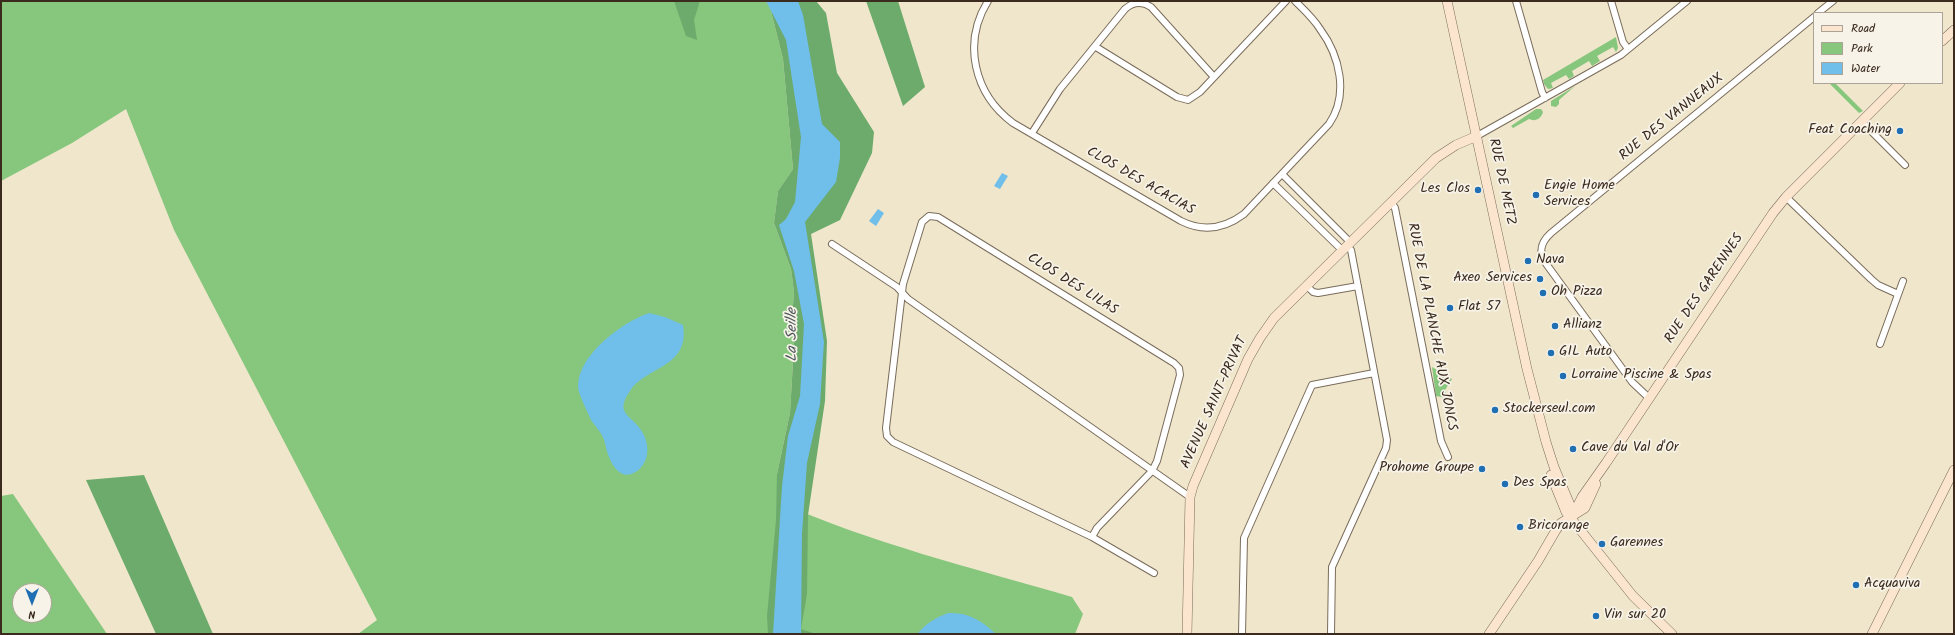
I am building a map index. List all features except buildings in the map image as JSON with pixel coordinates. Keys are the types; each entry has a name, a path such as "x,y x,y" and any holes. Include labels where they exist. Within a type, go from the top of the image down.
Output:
{"street":[{"name":"CLOS DES ACACIAS","path":"988,1 975,31 974,62 984,92 997,110 1013,123 1181,221 1196,227 1218,227 1237,219 1282,174 1334,116 1341,98 1338,70 1329,44 1315,22 1295,1"},
{"path":"1096,47 1184,100 1195,96 1286,1"},
{"name":"RUE DE METZ","path":"1447,1 1527,369 1554,467 1570,505 1572,517 1633,596 1672,634"},
{"path":"1516,1 1545,98"},
{"path":"1611,1 1623,42 1628,49"},
{"path":"1477,136 1621,55 1687,1"},
{"path":"1819,12 1833,1"},
{"path":"1032,133 1060,89 1128,7 1134,4 1145,4 1151,8 1214,77"},
{"name":"RUE DES VANNEAUX","path":"1648,398 1632,382 1542,258 1541,247 1545,238 1813,18"},
{"path":"1943,40 1954,30"},
{"name":"RUE DES GARENNES","path":"1489,634 1561,523 1585,508 1606,463 1773,213 1786,197 1899,84"},
{"path":"1861,121 1905,165"},
{"name":"AVENUE SAINT-PRIVAT","path":"1187,634 1190,497 1254,348 1274,318 1436,158 1456,145 1477,136"},
{"path":"1282,174 1346,246"},
{"path":"1273,183 1351,250 1387,440 1386,448 1332,567 1331,634"},
{"path":"1786,197 1871,279 1898,294"},
{"name":"RUE DE LA PLANCHE AUX JONCS","path":"1391,202 1395,208 1441,441 1448,457"},
{"name":"CLOS DES LILAS","path":"1092,537 1097,528 1152,471 1180,375 1179,368 1174,363 938,217 929,216 922,222 903,284 886,428 890,439 1092,537 1154,573"},
{"path":"832,244 897,287 902,294 1190,497"},
{"path":"1880,344 1903,281"},
{"path":"1307,286 1313,292 1318,293 1358,286"},
{"path":"1242,634 1244,538 1312,385 1374,374"},
{"path":"1872,634 1953,476"}],"green space":[{"path":"1,1 765,1 770,7 783,59 793,169 778,191 774,223 791,269 794,292 792,318 795,327 790,413 777,474 777,501 848,530 922,554 1072,597 1083,614 1075,634 358,634 377,620 174,230 126,109 72,143 1,181"},
{"path":"674,1 700,1 694,20 697,40 686,36"},
{"path":"765,1 816,1 826,13 837,73 874,132 872,153 840,220 811,234 827,341 825,401 808,515 807,594 801,629 816,634 768,634 767,616 776,520 777,474 790,413 795,327 792,318 794,292 791,269 774,223 778,191 793,169 783,59 770,7"},
{"path":"866,1 898,1 925,87 903,106"},
{"path":"1616,37 1618,48 1616,52 1613,47 1597,56 1600,61 1592,66 1589,61 1572,71 1574,76 1569,79 1566,75 1551,83 1553,88 1548,89 1544,84 1543,80"},
{"path":"1830,84 1836,84 1863,111 1859,113"},
{"path":"1575,86 1559,100 1559,104 1556,107 1551,106 1551,101"},
{"path":"1536,109 1541,109 1543,112 1539,118 1536,120 1529,119 1513,128 1511,126"},
{"path":"1432,367 1452,379 1445,390 1447,398 1436,396"},
{"path":"144,475 213,634 156,634 86,480"},
{"path":"13,494 107,634 1,634 1,496"}],"water":[{"path":"766,1 798,1 803,15 822,124 840,142 840,158 836,182 805,222 824,342 820,404 807,463 802,534 801,634 773,634 782,486 788,436 800,396 804,324 794,271 779,225 786,219 795,202 801,137 786,40"},
{"path":"1002,173 1008,176 1000,189 994,186"},
{"path":"878,209 884,213 876,226 869,221"},
{"path":"649,313 665,317 683,325 683,339 680,350 674,358 637,383 625,400 624,410 642,431 646,440 647,454 643,464 636,472 625,475 616,469 610,459 603,437 591,420 579,392 579,380 583,367 601,344 626,324"},
{"path":"948,613 962,614 975,618 996,634 917,634 931,621"}],"place":[{"name":"Feat Coaching","path":"1900,131"},
{"name":"Les Clos","path":"1478,190"},
{"name":"Engie Home Services","path":"1536,195"},
{"name":"Nava","path":"1528,261"},
{"name":"Axeo Services","path":"1540,279"},
{"name":"Oh Pizza","path":"1543,293"},
{"name":"Flat 57","path":"1450,308"},
{"name":"Allianz","path":"1555,326"},
{"name":"GIL Auto","path":"1551,353"},
{"name":"Lorraine Piscine & Spas","path":"1563,376"},
{"name":"Stockerseul.com","path":"1495,410"},
{"name":"Cave du Val d'Or","path":"1573,449"},
{"name":"Prohome Groupe","path":"1482,469"},
{"name":"Des Spas","path":"1505,484"},
{"name":"Bricorange","path":"1520,527"},
{"name":"Garennes","path":"1602,544"},
{"name":"Acquaviva","path":"1856,585"},
{"name":"Vin sur 20","path":"1596,616"}],"water label":[{"name":"La Seille","path":"793,335"}]}
